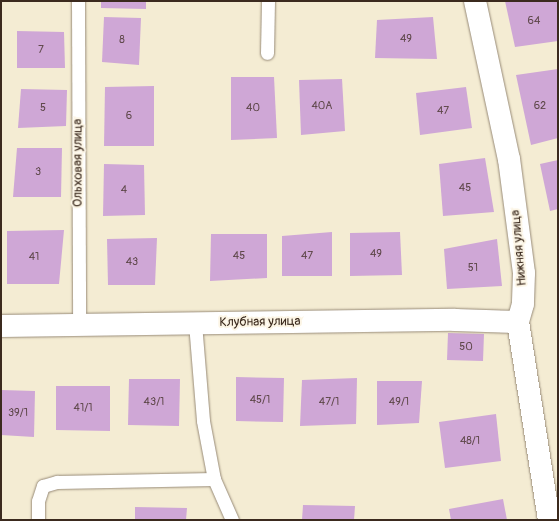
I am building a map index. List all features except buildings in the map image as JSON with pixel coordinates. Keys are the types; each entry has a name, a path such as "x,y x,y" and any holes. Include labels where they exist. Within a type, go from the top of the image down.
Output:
{"street":[{"name":"Нижняя улица","path":"475,1 509,159 524,273 523,304 518,322 551,513"},
{"name":"Клубная улица","path":"1,326 455,320 518,322"}],"lane":[{"name":"Ольховая улица","path":"78,1 79,325"},
{"path":"266,53 268,1"},
{"path":"195,323 203,421 214,479 232,520"},
{"path":"38,520 38,501 43,486 57,482 214,479"}]}
